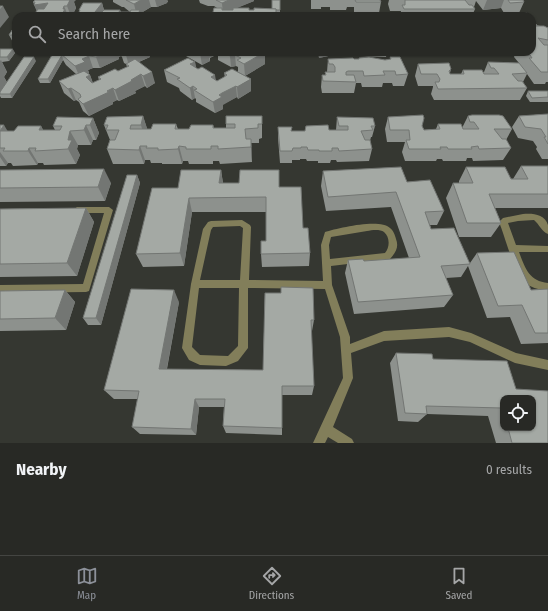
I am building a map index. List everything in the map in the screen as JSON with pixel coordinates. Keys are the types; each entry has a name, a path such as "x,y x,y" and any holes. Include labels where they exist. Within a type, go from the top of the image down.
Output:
{"lane":[{"path":"0,289 86,288 109,210 70,210"},
{"path":"548,231 542,222 535,217 507,218 503,222 522,271 533,284 548,287"},
{"path":"226,222 242,223 247,227 244,284 242,348 237,356 228,361 199,361 190,354 187,348 195,284 207,229 211,224 226,222"},
{"path":"319,443 348,378 345,337 328,285 326,263 325,245 328,234 377,226 386,229 391,235 394,243 393,250 387,256 326,263"},
{"path":"513,248 548,249"},
{"path":"195,284 328,285"},
{"path":"346,350 384,336 449,332 471,338 515,358 548,365"},
{"path":"326,429 348,443"}],"building":[{"path":"35,0 70,0 67,6 64,6 63,9 65,9 63,12 36,12 38,9 44,9 48,3 34,5 35,2 33,2"},
{"path":"126,0 141,0 134,4"},
{"path":"216,0 229,0 222,3"},
{"path":"272,0 280,0 280,10 272,9"},
{"path":"355,0 380,0 381,2 356,2"},
{"path":"405,0 465,0 475,9 404,9 402,5 405,5"},
{"path":"508,0 523,0 524,2 510,3"},
{"path":"83,3 102,3 95,12 79,12"},
{"path":"214,8 222,8 222,10 233,10 233,8 249,8 249,10 254,10 254,8 276,9 276,12 213,12"},
{"path":"104,10 120,10 119,12 102,12"},
{"path":"131,10 140,10 139,12 130,12"},
{"path":"536,26 544,26 548,28 548,40 538,38 544,45 548,45 548,72 541,72 529,58 532,58 531,56 536,56"},
{"path":"0,49 12,49 7,57 0,57"},
{"path":"51,56 61,56 48,79 38,79"},
{"path":"63,56 89,56 82,59 85,62 75,66"},
{"path":"237,56 258,56 244,64 237,60 241,58"},
{"path":"24,57 34,57 10,94 0,94 0,92"},
{"path":"369,57 385,60 391,59 390,57 400,57 408,74 396,75 395,71 383,71 385,75 364,76 363,71 348,71 346,72 346,75 354,75 356,82 323,81 322,75 326,75 325,72 335,72 335,67 333,64 329,64 328,59 359,59"},
{"path":"188,58 195,62 190,64 198,69 202,67 215,75 211,77 217,81 227,75 224,73 232,69 251,79 222,93 219,95 222,97 213,102 194,90 197,89 193,86 190,88 177,79 180,78 164,70"},
{"path":"135,59 152,72 143,76 141,74 131,80 132,81 115,90 113,88 107,91 109,92 83,104 78,99 81,97 80,94 71,88 68,89 59,81 84,71 90,75 86,77 92,83 101,79 98,77 115,69 118,71 129,66 126,64"},
{"path":"488,62 519,63 527,73 512,74 518,81 522,81 527,88 438,89 435,82 439,82 440,79 437,74 421,74 418,64 449,63 451,69 449,71 450,74 464,74 463,70 482,70 484,74 499,74 494,68 491,68"},
{"path":"528,91 548,91 548,97 532,98"},
{"path":"548,114 548,144 541,129 525,127 519,116"},
{"path":"423,115 424,118 422,126 424,130 440,129 438,124 461,124 463,129 479,129 474,122 470,122 468,116 503,116 512,129 494,129 502,139 506,139 511,148 479,149 478,146 471,147 472,149 448,149 447,147 440,147 441,149 409,149 406,140 410,140 409,130 390,130 388,117"},
{"path":"143,116 141,125 131,125 130,129 151,129 153,124 176,124 175,129 189,129 191,125 213,125 213,128 235,128 235,124 226,124 226,116 262,116 262,124 258,124 258,128 245,129 246,139 251,139 251,147 218,149 218,146 211,146 211,149 186,149 186,147 179,146 178,149 158,150 158,148 146,148 147,146 140,146 139,150 107,149 110,140 115,140 119,130 106,130 108,125 104,125 107,117"},
{"path":"57,117 93,118 90,125 86,125 84,130 70,131 68,140 72,140 68,149 35,151 36,148 29,148 28,151 3,151 5,148 0,148 0,131 14,131 18,126 41,126 39,130 60,130 62,126 53,126"},
{"path":"337,117 373,118 375,126 371,126 373,130 361,131 365,140 370,140 372,149 339,151 338,148 332,148 332,151 319,151 308,150 307,147 301,147 293,148 292,151 280,151 278,127 292,127 291,131 305,131 306,126 328,125 329,130 348,130 348,126 339,126"},
{"path":"0,125 4,125 0,131"},
{"path":"521,166 548,166 548,194 489,194 501,223 467,223 453,183 473,183 466,167 505,167 511,179 528,179"},
{"path":"401,167 407,182 430,180 444,211 425,212 431,229 454,228 470,264 441,266 453,295 358,302 348,260 363,259 364,261 420,257 396,192 328,197 323,171"},
{"path":"104,169 98,187 0,188 0,170"},
{"path":"181,170 221,170 219,183 239,183 240,170 279,170 279,187 301,187 303,228 308,228 310,253 261,254 261,241 266,241 266,197 189,198 180,253 136,254 152,188 178,188"},
{"path":"127,175 137,175 96,318 83,318"},
{"path":"86,208 67,263 0,264 0,209"},
{"path":"514,252 531,290 548,289 548,333 535,333 522,305 498,306 477,253"},
{"path":"281,287 313,288 314,320 311,320 314,386 282,386 282,428 223,426 225,399 195,399 191,429 132,427 139,391 104,390 131,289 174,290 159,369 263,370 265,293 281,293"},
{"path":"65,290 55,318 0,319 0,291"},
{"path":"396,353 432,354 433,359 507,361 516,389 548,391 548,443 512,443 509,431 536,431 536,395 500,395 500,408 426,406 427,414 405,413"}]}
